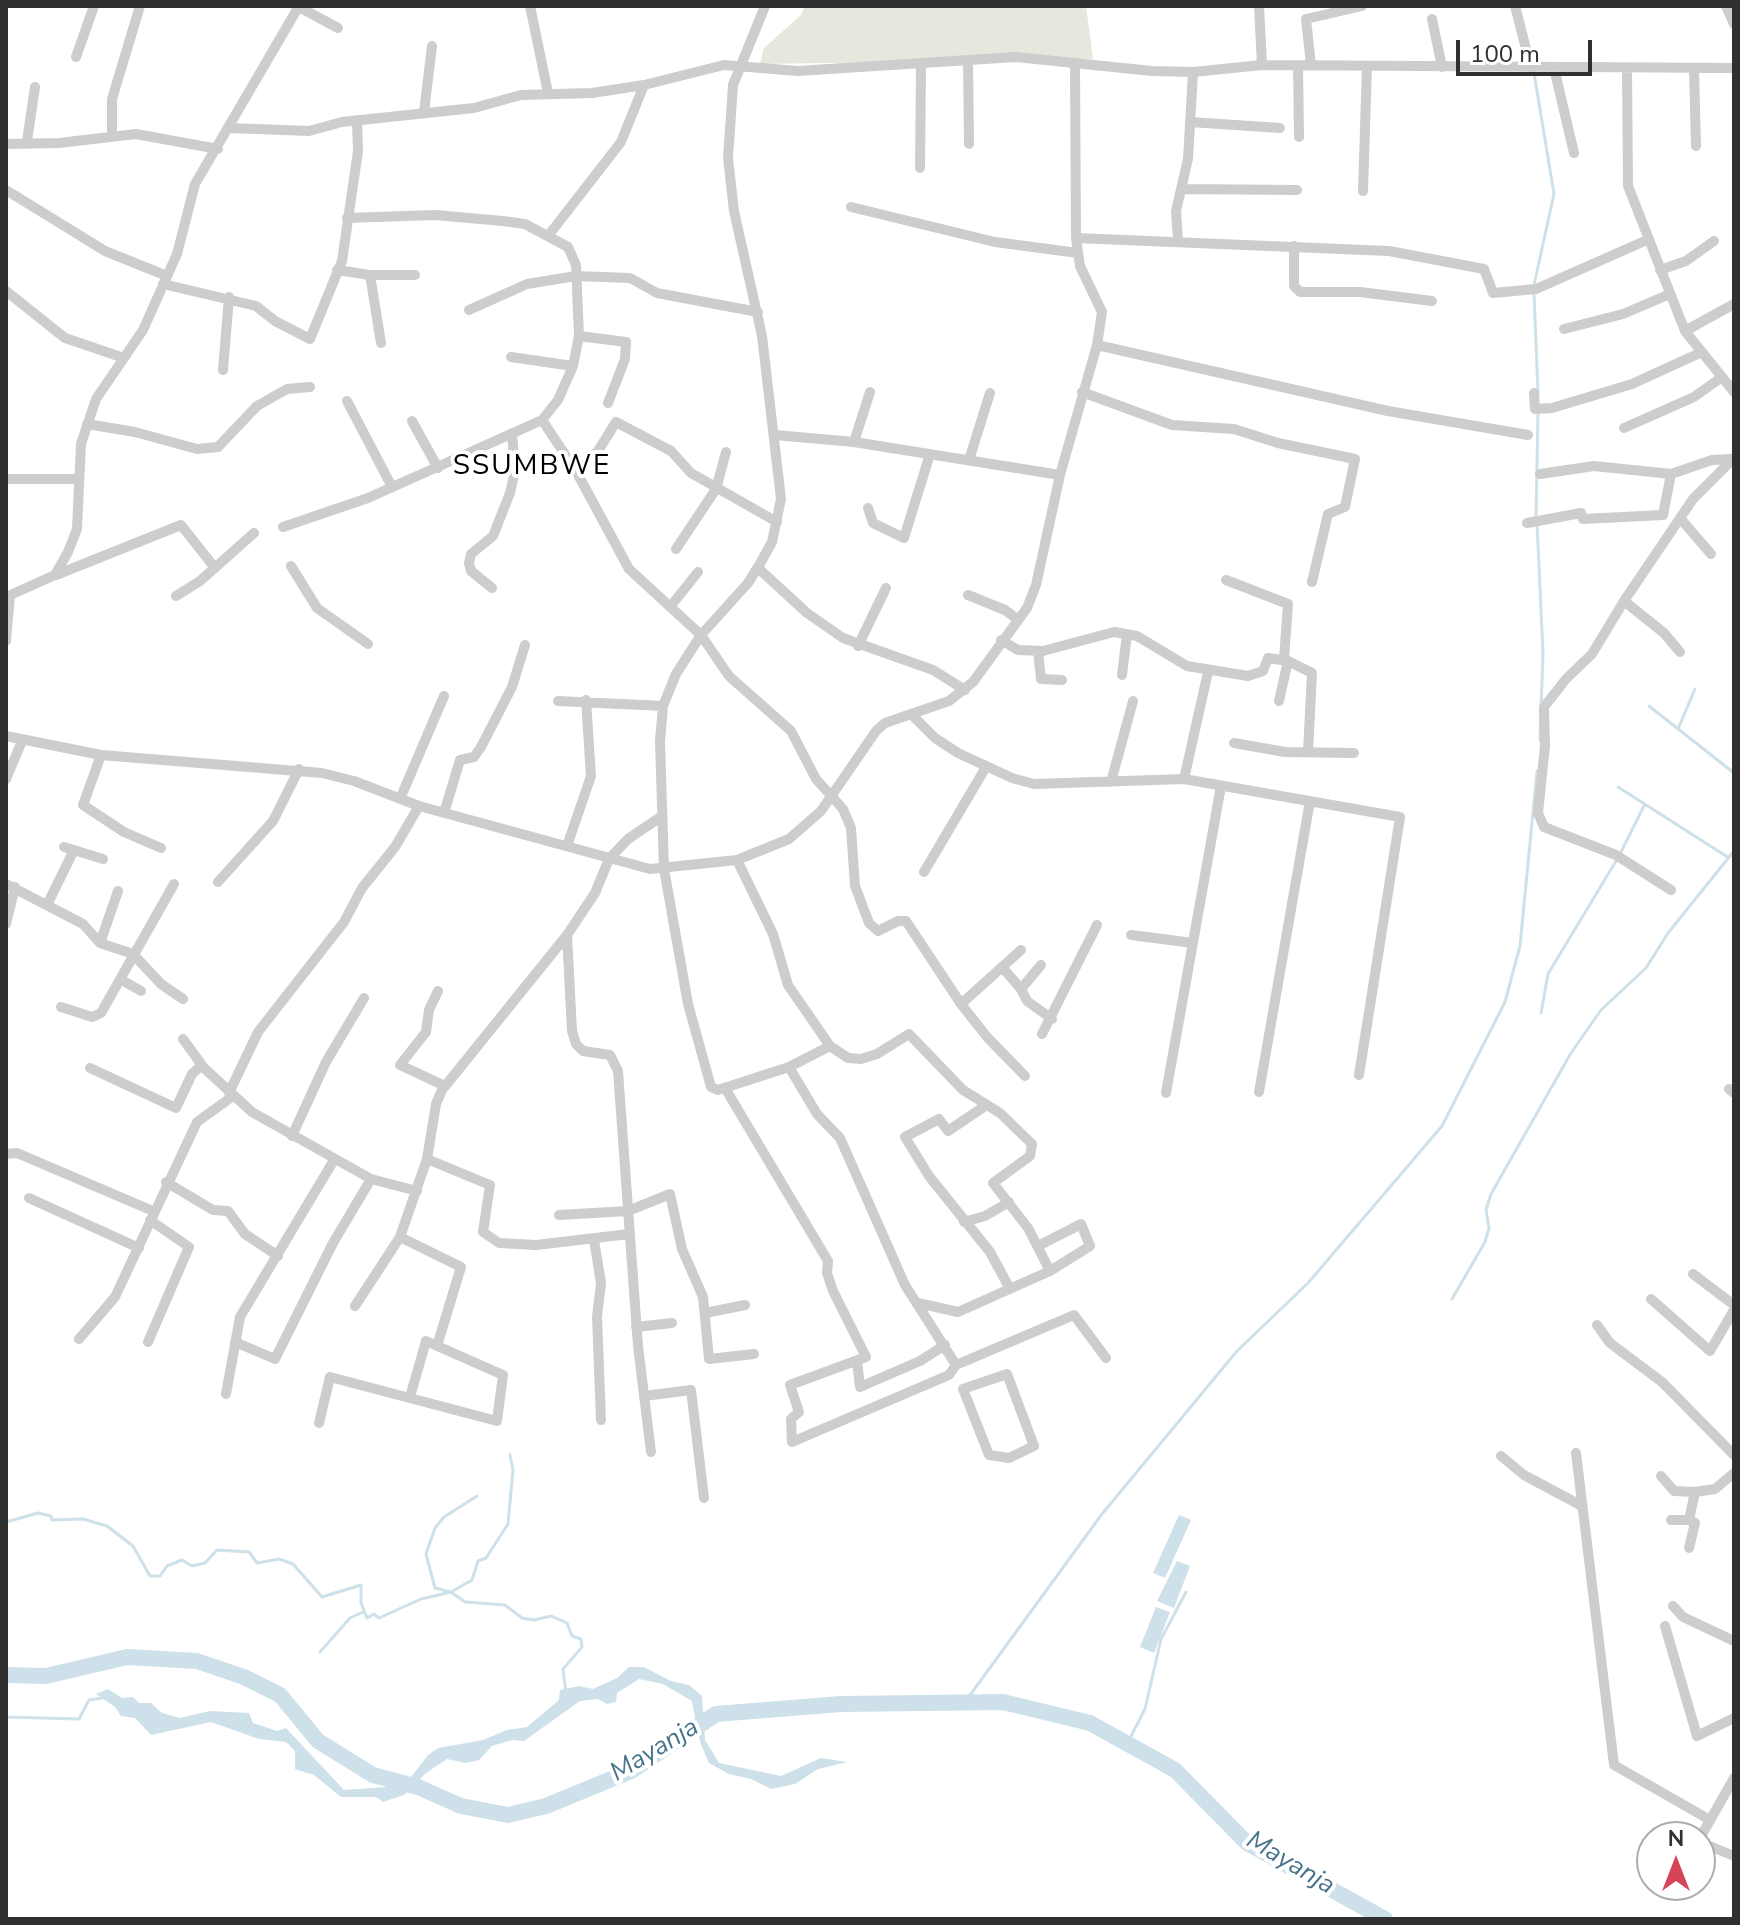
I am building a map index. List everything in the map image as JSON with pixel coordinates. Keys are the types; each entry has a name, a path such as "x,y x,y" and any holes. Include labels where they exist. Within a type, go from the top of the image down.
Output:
{"street":[{"path":"76,57 94,6"},
{"path":"55,575 77,529 77,479 87,424 96,399 143,330 177,254 195,184 299,6 338,28"},
{"path":"530,6 548,93"},
{"path":"765,6 730,99 729,179 758,312 781,499 772,542 758,568 701,635 676,674 663,706 664,869 688,1004 707,1081 718,1090 789,1067 830,1046"},
{"path":"1259,6 1262,65"},
{"path":"1311,65 1306,19 1362,6"},
{"path":"1515,6 1531,68"},
{"path":"1726,6 1734,24"},
{"path":"112,135 112,99 138,7"},
{"path":"1432,19 1442,67"},
{"path":"424,112 432,46"},
{"path":"230,128 309,131 357,120 395,119 424,112 474,108 505,97 592,93 644,85 708,68 741,65 779,72 921,66 1016,57 1193,72 1262,65 1734,68"},
{"path":"968,60 969,144"},
{"path":"6,736 101,755 299,769 354,781 419,806 628,866 664,869 737,860 789,839 821,811 876,731 885,723 949,701 965,690 1027,608 1045,555 1060,475 1097,345 1102,312 1080,266 1076,238 1075,64"},
{"path":"1298,65 1299,137"},
{"path":"920,168 921,66"},
{"path":"1363,191 1367,66"},
{"path":"1554,68 1574,153"},
{"path":"1694,68 1696,146"},
{"path":"1627,69 1628,186 1685,331 1734,392"},
{"path":"1178,240 1176,211 1183,189 1193,72"},
{"path":"548,236 621,142 644,85"},
{"path":"27,141 35,87"},
{"path":"6,190 105,251 165,280 256,306 275,321 310,339 342,261 358,151 357,120"},
{"path":"1190,122 1280,128"},
{"path":"6,144 27,141 59,143 136,134 218,149"},
{"path":"1183,189 1297,190"},
{"path":"851,207 995,242 1078,253"},
{"path":"283,527 438,468 542,420 558,400 573,366 579,336 573,253 548,236 525,224 503,221 435,215 347,218"},
{"path":"1076,238 1389,251 1487,270 1493,293 1534,289 1647,240"},
{"path":"1660,270 1686,261 1714,241"},
{"path":"1294,246 1294,286 1300,292 1360,292 1432,301"},
{"path":"337,270 370,275 415,275"},
{"path":"370,275 381,343"},
{"path":"469,310 527,284 576,276 630,278 657,293 758,312"},
{"path":"6,291 65,338 124,358"},
{"path":"1564,329 1623,314 1670,294"},
{"path":"223,370 229,297"},
{"path":"1685,331 1734,304"},
{"path":"579,336 626,342 625,359 608,403"},
{"path":"1097,345 1388,411 1528,435"},
{"path":"1534,393 1537,409 1552,408 1632,384 1702,352"},
{"path":"511,357 573,366"},
{"path":"1624,428 1694,397 1722,377"},
{"path":"87,424 197,449 218,447 257,406 287,389 310,387"},
{"path":"854,442 870,392"},
{"path":"1082,392 1172,425 1234,429 1278,443 1355,459 1345,507 1328,514 1312,582"},
{"path":"969,460 990,393"},
{"path":"347,401 392,487"},
{"path":"542,420 576,471 629,569 701,635 729,676 791,731 816,779 833,795 851,828 855,886 869,923 878,931 898,921 906,921 961,1004 987,1037 1025,1076"},
{"path":"412,421 438,468"},
{"path":"576,471 598,451 616,422 671,451 691,473 777,522"},
{"path":"492,588 471,571 469,563 471,554 493,536 510,493 515,471 512,433"},
{"path":"775,435 854,442 1060,475"},
{"path":"676,549 716,489 726,452"},
{"path":"868,508 873,523 904,538 930,454"},
{"path":"1540,474 1594,466 1671,474 1712,460 1733,458"},
{"path":"1671,890 1618,856 1544,827 1538,813 1545,746 1544,707 1566,679 1592,654 1680,518 1733,458"},
{"path":"1533,522 1581,513 1583,519 1663,515 1671,474"},
{"path":"6,479 77,479"},
{"path":"1680,518 1711,554"},
{"path":"6,641 8,596 181,525 215,568"},
{"path":"176,596 215,568 254,533"},
{"path":"291,566 328,618 368,644"},
{"path":"758,568 807,613 858,646 933,670 965,690"},
{"path":"670,607 698,572"},
{"path":"1226,580 1288,604 1286,660 1279,701"},
{"path":"858,646 886,588"},
{"path":"968,595 1005,610 1017,619"},
{"path":"1624,601 1664,633 1680,652"},
{"path":"1001,640 1018,650 1038,651 1114,632 1156,646 1187,666 1208,672 1248,676 1263,671 1268,658 1286,660 1312,673 1308,752"},
{"path":"1122,675 1127,634"},
{"path":"444,813 460,760 474,757 481,747 512,687 525,645"},
{"path":"1038,651 1041,679 1062,680"},
{"path":"1184,779 1208,672"},
{"path":"400,799 444,696"},
{"path":"567,846 591,776 586,700"},
{"path":"558,701 663,706"},
{"path":"1111,782 1133,701"},
{"path":"911,714 935,738 986,767 1034,784 1184,779 1400,817 1359,1075"},
{"path":"6,779 22,741"},
{"path":"1234,743 1308,752 1354,753"},
{"path":"101,755 83,805 124,832 161,848"},
{"path":"924,872 986,767"},
{"path":"218,882 273,821 299,769"},
{"path":"1166,1093 1221,786"},
{"path":"1259,1092 1310,801"},
{"path":"79,1339 115,1297 166,1182 197,1122 231,1094 258,1032 344,922 362,888 395,847 419,806"},
{"path":"355,1306 400,1237 427,1159 436,1104 445,1086 567,935 595,893 609,859 628,839 662,816"},
{"path":"47,905 69,849 103,859"},
{"path":"737,860 773,934 788,985 830,1046 848,1058 861,1059 877,1054 909,1034 963,1090 1000,1113 1032,1144 1030,1156 993,1183 1038,1246 1050,1271"},
{"path":"61,1007 97,1017 174,884"},
{"path":"6,924 11,885 83,924 100,943 133,954 161,984 183,999"},
{"path":"100,943 118,891"},
{"path":"1042,1034 1097,925"},
{"path":"567,935 572,1031 576,1044 583,1051 610,1055 618,1071 618,1113 636,1327 651,1452"},
{"path":"1131,935 1193,943"},
{"path":"961,1004 1021,950"},
{"path":"1021,989 1041,965"},
{"path":"1002,967 1027,1001 1052,1019"},
{"path":"120,979 141,991"},
{"path":"438,991 429,1010 426,1032 400,1065 445,1086"},
{"path":"292,1136 326,1062 364,998"},
{"path":"183,1039 202,1065 231,1094 292,1136 371,1179 417,1191"},
{"path":"90,1068 176,1108 192,1074 202,1065"},
{"path":"789,1067 817,1114 840,1138 888,1248 956,1365"},
{"path":"725,1088 828,1261 827,1273 833,1291 866,1357 790,1385 799,1412 791,1419 792,1442 949,1375 956,1365 1074,1315 1106,1358"},
{"path":"985,1106 948,1131 939,1119 905,1137 929,1176 990,1252 1010,1289"},
{"path":"6,1154 17,1153 151,1216 189,1247 148,1342"},
{"path":"427,1159 490,1185 483,1232 499,1243 510,1246 594,1240 629,1234"},
{"path":"226,1394 240,1317 334,1160"},
{"path":"235,1342 275,1359 333,1243 371,1179"},
{"path":"166,1182 213,1210 228,1211 245,1234 278,1256"},
{"path":"559,1215 628,1211 670,1194 682,1249 703,1297 709,1359 754,1354"},
{"path":"29,1198 139,1248"},
{"path":"964,1222 985,1216 1009,1202"},
{"path":"918,1303 958,1312 1050,1271 1090,1246 1081,1224 1038,1246"},
{"path":"400,1237 461,1267 437,1346"},
{"path":"594,1240 601,1283 597,1317 601,1420"},
{"path":"1651,1299 1710,1351 1734,1307 1693,1274"},
{"path":"705,1313 745,1305"},
{"path":"636,1327 672,1323"},
{"path":"1597,1325 1610,1343 1662,1382 1734,1455"},
{"path":"319,1423 330,1377 497,1421 503,1375 426,1341 410,1397"},
{"path":"857,1361 860,1387 920,1361 945,1345"},
{"path":"1007,1374 1034,1446 1009,1458 989,1455 983,1440 963,1389 1007,1374"},
{"path":"644,1396 691,1390 704,1498"},
{"path":"1576,1453 1614,1765 1710,1820 1734,1778"},
{"path":"1501,1456 1524,1475 1582,1506"},
{"path":"1661,1476 1674,1491 1695,1492 1715,1489 1734,1473"},
{"path":"1689,1520 1695,1492"},
{"path":"1671,1520 1695,1523 1689,1548"},
{"path":"1673,1606 1683,1617 1734,1641"},
{"path":"1665,1626 1697,1736 1734,1718"}],"shaded area":[{"path":"805,6 1086,6 1093,59 760,64 764,48 801,15"},
{"path":"1179,1515 1191,1520 1165,1578 1153,1573"},
{"path":"1177,1561 1190,1566 1174,1608 1157,1601"},
{"path":"1156,1607 1170,1612 1154,1653 1140,1647"},
{"path":"629,1667 644,1667 671,1681 689,1685 702,1696 705,1740 719,1763 781,1776 821,1758 847,1762 818,1769 795,1784 771,1789 751,1779 729,1774 709,1763 700,1742 692,1701 663,1684 639,1679 617,1693 616,1702 607,1704 598,1699 580,1701 524,1741 512,1740 492,1746 479,1760 466,1763 447,1759 426,1773 404,1795 383,1802 376,1797 341,1797 314,1775 295,1769 295,1751 286,1742 259,1739 211,1722 151,1735 135,1718 121,1716 115,1707 96,1694 108,1689 122,1698 133,1697 139,1703 151,1703 162,1713 180,1718 210,1711 249,1713 253,1723 277,1731 286,1728 344,1790 387,1787 408,1781 428,1755 438,1748 483,1740 507,1730 527,1727 559,1700 560,1690 579,1686 593,1689 617,1678"}],"waterway":[{"path":"1534,73 1554,194 1534,285"},
{"path":"1534,293 1538,393"},
{"path":"1536,517 1538,412"},
{"path":"1537,524 1543,652 1540,740"},
{"path":"1678,729 1695,689"},
{"path":"1649,706 1734,773"},
{"path":"965,1702 1102,1514 1237,1351 1308,1283 1442,1126 1505,1002 1520,946 1537,771"},
{"path":"1618,787 1729,858"},
{"path":"1620,854 1645,804"},
{"path":"1452,1299 1485,1242 1489,1228 1486,1210 1491,1194 1571,1053 1601,1010 1646,968 1668,933 1734,851"},
{"path":"1541,1013 1548,974 1616,861"},
{"path":"477,1496 444,1517 435,1528 426,1554 435,1588 451,1592 472,1580 478,1561 486,1558 508,1524 513,1470 510,1455"},
{"path":"6,1522 38,1513 51,1516 52,1520 83,1519 107,1526 133,1546 150,1576 160,1576 167,1566 182,1560 192,1566 205,1563 217,1550 249,1552 257,1563 279,1559 293,1564 322,1597 361,1585 361,1603 367,1618 374,1614 379,1618 421,1599 451,1592 465,1602 505,1605 522,1618 534,1620 551,1616 567,1623 572,1636 581,1639 582,1647 563,1669 566,1693"},
{"path":"1127,1744 1145,1709 1161,1639 1186,1592"},
{"path":"320,1652 350,1618 363,1612"},
{"name":"Mayanja","path":"6,1675 46,1676 127,1657 197,1661 244,1677 280,1695 318,1741 373,1775 418,1787 461,1806 508,1815 546,1806 631,1771 716,1714 841,1704 1003,1702 1090,1723 1175,1770 1247,1843 1385,1919"},
{"path":"6,1717 79,1719 89,1700 102,1698"}],"district":[{"name":"SSUMBWE","path":"532,467"}]}
